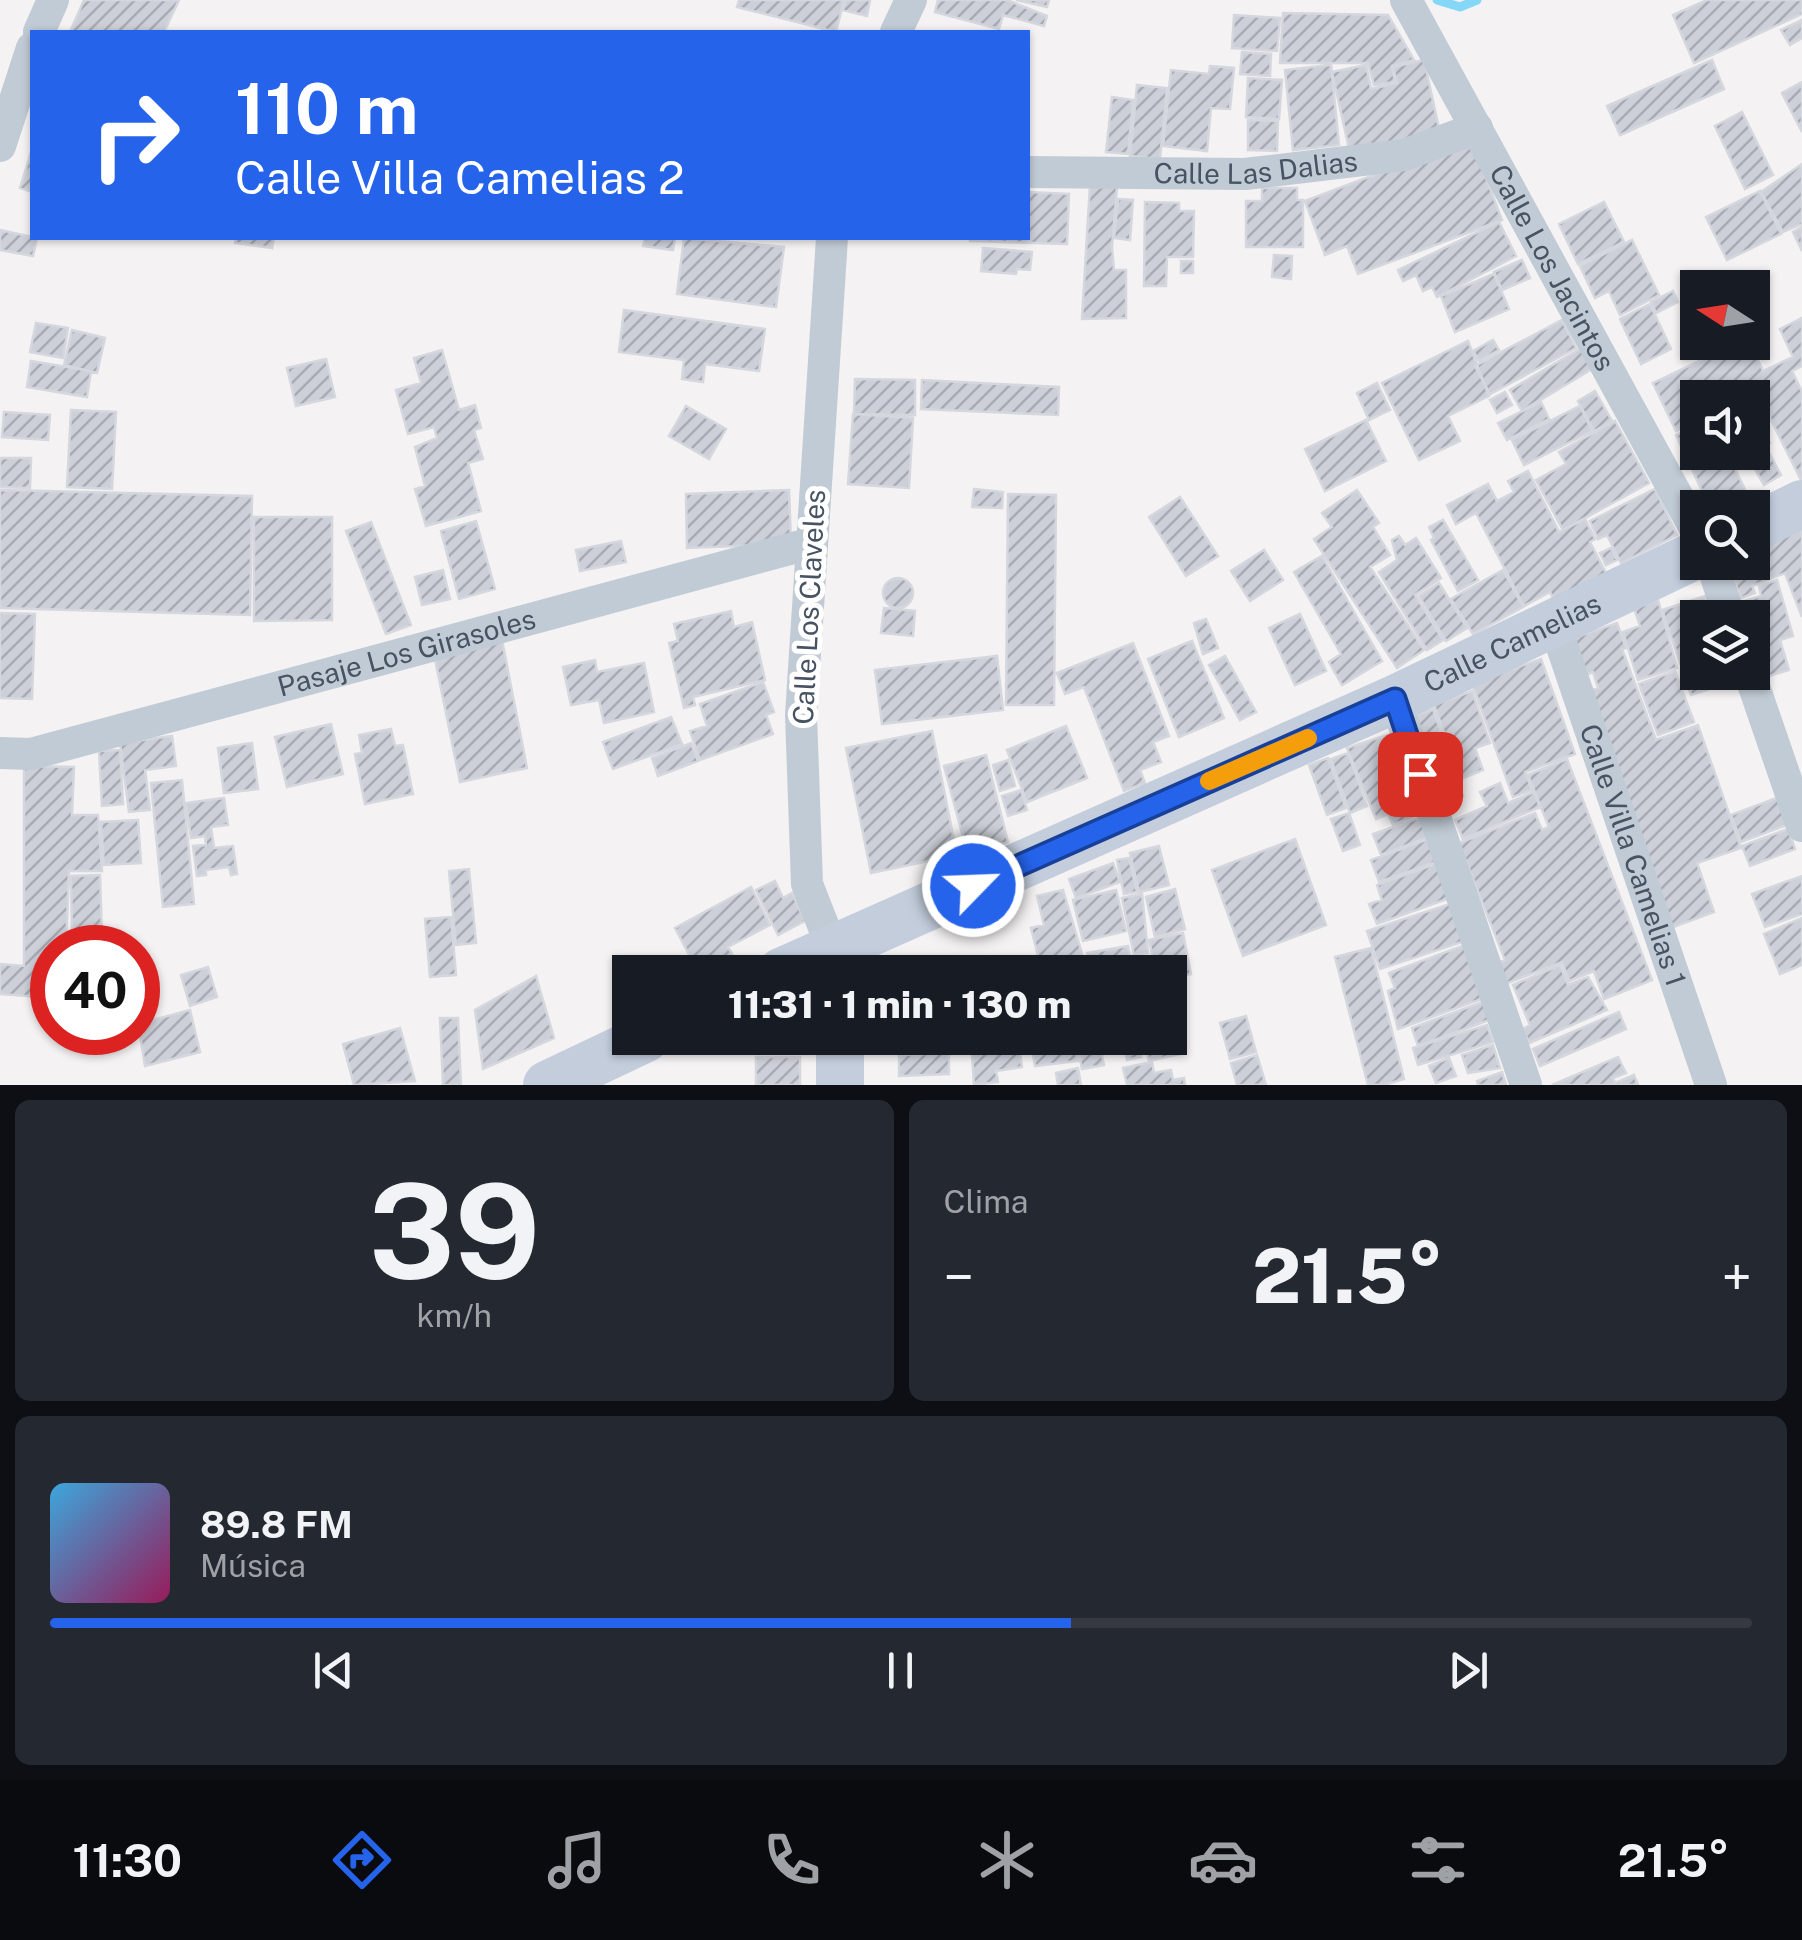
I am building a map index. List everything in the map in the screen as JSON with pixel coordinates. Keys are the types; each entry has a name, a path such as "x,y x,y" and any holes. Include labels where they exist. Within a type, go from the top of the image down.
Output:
{"street":[{"path":"37,30 54,0"},
{"path":"897,30 911,0"},
{"name":"Calle Los Jacintos","path":"1406,0 1680,501"},
{"path":"0,146 25,50"},
{"name":"Calle Las Dalias","path":"1030,172 1245,174 1404,155 1477,128"},
{"name":"Calle Los Claveles","path":"832,240 801,715 807,884 832,955"},
{"path":"1770,519 1802,504"},
{"name":"Pasaje Los Girasoles","path":"0,753 31,754 812,543"},
{"name":"Calle Camelias","path":"845,955 1680,563"},
{"name":"Calle Villa Camelias 1","path":"1554,623 1711,1085"},
{"path":"1755,690 1802,826"},
{"path":"1395,699 1526,1085"},
{"path":"547,1085 612,1054"},
{"path":"840,1055 840,1085"}],"building":[{"path":"84,0 179,0 165,30 71,30"},
{"path":"739,0 844,0 836,30 737,7"},
{"path":"846,0 870,0 867,16 843,10"},
{"path":"938,0 1007,0 1047,16 1044,26 1003,15 999,29 935,12"},
{"path":"1016,0 1049,0 1047,7"},
{"path":"1707,0 1802,0 1802,14 1694,63 1673,15"},
{"path":"1283,13 1388,15 1414,60 1392,66 1395,82 1374,85 1368,63 1280,63"},
{"path":"1234,15 1280,18 1277,51 1232,48"},
{"path":"1802,20 1802,38 1790,45 1781,30"},
{"path":"1242,52 1271,54 1270,76 1240,74"},
{"path":"1424,60 1440,133 1350,153 1332,72 1366,65 1371,89 1397,83 1393,67"},
{"path":"1712,60 1724,89 1620,135 1607,106"},
{"path":"1331,65 1339,145 1293,150 1285,70"},
{"path":"1210,66 1234,68 1230,109 1211,108 1207,151 1163,146 1171,70 1209,74"},
{"path":"1248,78 1282,80 1279,119 1246,117"},
{"path":"1802,82 1802,132 1782,93"},
{"path":"1137,85 1167,88 1160,159 1130,156"},
{"path":"1112,97 1133,100 1128,154 1106,152"},
{"path":"1742,112 1773,175 1745,189 1715,126"},
{"path":"1248,120 1278,121 1277,151 1248,150"},
{"path":"1471,138 1502,220 1358,274 1347,246 1325,255 1305,201"},
{"path":"30,156 30,191 20,188"},
{"path":"1802,164 1802,224 1783,232 1761,192"},
{"path":"1090,185 1117,187 1112,247 1114,270 1126,270 1126,318 1082,319"},
{"path":"1262,188 1297,188 1297,200 1303,200 1303,247 1246,247 1246,201 1262,201"},
{"path":"1760,191 1781,234 1727,260 1706,217"},
{"path":"1030,192 1069,194 1067,244 970,241 1030,240"},
{"path":"1118,199 1133,200 1130,240 1114,238"},
{"path":"1145,202 1179,203 1179,211 1194,211 1193,257 1167,257 1166,286 1144,286"},
{"path":"1604,202 1624,242 1578,264 1559,224"},
{"path":"1499,222 1516,256 1437,297 1432,287 1423,291 1416,275 1403,281 1398,270"},
{"path":"1802,227 1802,251 1793,232"},
{"path":"0,230 37,240 33,256 0,250"},
{"path":"236,240 274,240 272,248 235,243"},
{"path":"644,240 675,240 673,250 643,246"},
{"path":"684,240 784,247 776,307 677,294"},
{"path":"1632,240 1659,295 1620,315 1609,291 1595,298 1580,266"},
{"path":"983,248 1032,252 1030,270 1017,269 1016,274 981,271"},
{"path":"1274,255 1292,256 1291,279 1272,277"},
{"path":"1522,260 1530,278 1502,290 1494,272"},
{"path":"1181,261 1193,261 1193,273 1181,273"},
{"path":"1494,274 1509,309 1455,332 1441,296"},
{"path":"1673,291 1678,302 1656,313 1651,302"},
{"path":"1650,304 1671,349 1641,364 1620,319"},
{"path":"624,310 765,329 759,371 705,364 703,382 682,379 684,360 619,352"},
{"path":"1802,318 1802,366 1792,371 1802,392 1802,482 1770,418 1770,380 1680,380 1680,429 1676,431 1653,383 1701,360 1758,360 1763,371 1793,357 1780,329"},
{"path":"1562,320 1576,348 1490,394 1475,366"},
{"path":"36,323 68,328 63,358 30,352"},
{"path":"72,330 105,338 97,373 64,365"},
{"path":"1493,340 1499,350 1479,361 1473,351"},
{"path":"1468,341 1489,396 1448,416 1460,441 1419,460 1382,383"},
{"path":"1585,346 1597,366 1522,411 1510,390"},
{"path":"442,350 459,410 475,405 481,428 474,430 483,459 468,463 481,511 426,526 415,489 425,486 415,447 437,438 434,427 408,434 396,390 421,383 414,358"},
{"path":"326,359 335,397 296,406 287,368"},
{"path":"31,361 91,371 87,397 27,387"},
{"path":"855,379 915,380 915,415 854,414"},
{"path":"922,380 1059,387 1058,415 921,409"},
{"path":"1377,383 1390,410 1369,420 1357,393"},
{"path":"1595,391 1612,421 1594,431 1578,401"},
{"path":"1505,392 1512,405 1497,413 1490,400"},
{"path":"1541,402 1549,419 1507,440 1498,423"},
{"path":"686,406 726,429 709,459 669,436"},
{"path":"1580,406 1592,431 1524,465 1512,440"},
{"path":"71,410 116,412 112,489 67,487"},
{"path":"4,412 50,415 48,440 2,437"},
{"path":"853,414 913,418 909,488 848,484"},
{"path":"1366,420 1386,461 1325,491 1305,449"},
{"path":"1615,421 1649,483 1563,530 1536,480 1566,464 1559,452"},
{"path":"1770,454 1781,475 1764,485 1756,470 1770,470"},
{"path":"0,458 31,458 30,488 0,487"},
{"path":"1692,470 1736,470 1745,490 1702,490"},
{"path":"1528,471 1559,532 1585,519 1595,539 1590,542 1606,573 1554,600 1550,592 1524,606 1476,513 1456,524 1447,505 1488,484 1497,501 1514,492 1508,481"},
{"path":"974,489 1003,492 1002,508 972,507"},
{"path":"1655,489 1677,535 1621,563 1607,535 1598,539 1590,521"},
{"path":"0,490 252,496 250,615 0,608"},
{"path":"789,490 791,544 687,548 686,494"},
{"path":"1357,490 1379,523 1373,527 1390,555 1370,567 1424,650 1397,668 1314,539 1332,527 1322,513"},
{"path":"1008,494 1056,495 1054,705 1006,705"},
{"path":"1180,497 1218,556 1186,576 1149,517"},
{"path":"254,517 332,517 332,620 254,621"},
{"path":"1443,520 1478,580 1458,591 1431,540 1434,538 1429,527"},
{"path":"476,521 495,589 459,599 441,531"},
{"path":"371,522 411,625 386,634 346,531"},
{"path":"1802,530 1802,617 1785,573 1770,579 1770,543"},
{"path":"1399,536 1405,545 1416,538 1441,578 1415,595 1443,640 1427,650 1379,572 1397,560 1392,540"},
{"path":"621,541 626,562 580,571 576,550"},
{"path":"1611,548 1617,560 1606,565 1600,553"},
{"path":"1264,550 1283,580 1250,601 1231,571"},
{"path":"1322,556 1382,661 1342,685 1329,662 1341,654 1294,572"},
{"path":"443,570 450,599 422,605 415,577"},
{"path":"1503,570 1523,607 1473,634 1451,599"},
{"path":"898,578 908,583 913,593 908,603 898,608 888,603 883,593 888,583"},
{"path":"1734,580 1767,580 1752,586 1755,593 1741,598"},
{"path":"1777,580 1793,636 1780,640 1789,670 1770,676 1770,600 1748,600 1761,596 1759,586"},
{"path":"1439,583 1467,628 1446,641 1419,596"},
{"path":"1658,600 1677,668 1638,680 1623,632 1640,626 1634,608"},
{"path":"1680,604 1680,663 1662,610"},
{"path":"884,608 915,611 913,636 881,633"},
{"path":"731,611 734,627 752,622 765,680 693,697 695,705 684,708 669,643 678,641 674,624"},
{"path":"0,613 35,614 32,699 0,698"},
{"path":"1300,614 1326,671 1295,685 1269,628"},
{"path":"1206,619 1218,648 1203,654 1194,623"},
{"path":"1617,623 1626,648 1622,649 1656,740 1698,725 1741,848 1697,863 1714,912 1671,928 1589,691 1598,688 1593,672 1578,678 1565,641"},
{"path":"502,640 527,768 460,782 434,654"},
{"path":"1192,641 1224,718 1179,737 1148,659"},
{"path":"1133,643 1169,736 1153,742 1161,762 1140,770 1145,783 1124,791 1084,687 1065,694 1057,673"},
{"path":"997,656 1003,710 882,724 875,670"},
{"path":"1225,656 1256,712 1240,720 1209,665"},
{"path":"1541,659 1575,754 1525,772 1532,790 1513,797 1472,683"},
{"path":"595,660 597,672 644,663 654,712 604,723 599,700 571,705 563,667"},
{"path":"1675,671 1694,722 1658,735 1639,684"},
{"path":"763,682 774,712 766,715 773,734 700,760 690,731 707,726 700,704"},
{"path":"1472,691 1490,743 1475,748 1483,770 1461,779 1434,705"},
{"path":"1433,709 1441,732 1433,735 1442,758 1423,765 1406,719"},
{"path":"671,717 682,744 613,769 603,742"},
{"path":"331,724 343,774 287,787 275,737"},
{"path":"1066,726 1087,778 1027,802 1007,750"},
{"path":"391,729 395,746 403,745 413,794 365,804 355,754 362,753 359,735"},
{"path":"932,731 957,855 871,873 846,748"},
{"path":"1393,733 1425,811 1393,825 1388,814 1376,819 1347,748"},
{"path":"172,736 176,766 145,770 150,810 129,812 120,743"},
{"path":"252,743 258,789 224,793 218,748"},
{"path":"691,743 698,761 658,776 652,758"},
{"path":"120,750 123,804 102,806 99,751"},
{"path":"1348,753 1367,806 1350,813 1331,759"},
{"path":"986,755 1008,842 967,852 944,766"},
{"path":"1328,758 1346,808 1327,815 1309,765"},
{"path":"1448,759 1463,796 1438,807 1423,770"},
{"path":"1567,759 1652,980 1604,999 1594,971 1569,981 1562,962 1500,986 1492,966 1505,960 1459,843 1535,813 1542,830 1549,827 1528,775"},
{"path":"1008,760 1015,786 1000,791 993,765"},
{"path":"24,766 74,767 72,815 98,815 102,871 69,871 67,925 30,925 30,996 0,994 0,964 24,966"},
{"path":"182,780 194,904 163,907 151,783"},
{"path":"1500,783 1508,803 1534,792 1540,807 1463,839 1455,820 1487,806 1480,792"},
{"path":"1021,790 1027,810 1008,816 1002,796"},
{"path":"1779,797 1789,824 1741,842 1731,815"},
{"path":"224,798 228,825 211,827 214,848 233,846 237,874 231,875 229,867 206,870 206,875 197,876 193,846 206,845 205,836 191,838 186,803"},
{"path":"1349,813 1360,845 1343,851 1331,819"},
{"path":"1422,817 1429,837 1381,855 1373,834"},
{"path":"138,820 141,863 104,865 101,822"},
{"path":"1788,829 1795,849 1750,866 1742,846"},
{"path":"1431,838 1439,861 1379,882 1371,860"},
{"path":"1295,839 1326,925 1243,956 1212,870"},
{"path":"1159,846 1169,885 1139,892 1130,853"},
{"path":"1129,858 1137,892 1124,894 1117,860"},
{"path":"1113,863 1120,882 1076,898 1069,879"},
{"path":"1438,863 1450,898 1377,924 1369,904 1382,900 1377,885"},
{"path":"469,869 476,943 456,945 449,871"},
{"path":"100,875 102,925 72,925 71,876"},
{"path":"1802,876 1802,914 1765,927 1752,894"},
{"path":"775,881 783,898 792,893 805,921 778,935 756,890"},
{"path":"751,887 770,925 728,947 733,955 689,955 675,928"},
{"path":"1175,889 1185,929 1155,937 1146,897"},
{"path":"1063,890 1082,955 1038,955 1031,928 1044,925 1037,896"},
{"path":"1116,890 1126,931 1083,941 1073,900"},
{"path":"1142,894 1148,953 1134,955 1122,898"},
{"path":"1453,903 1465,941 1380,969 1367,931"},
{"path":"451,917 456,975 430,977 425,919"},
{"path":"1802,918 1802,965 1780,974 1764,934"},
{"path":"1183,933 1191,974 1187,975 1187,955 1152,955 1149,940"},
{"path":"1465,945 1487,997 1398,1029 1388,991 1395,988 1389,973"},
{"path":"1128,946 1130,955 1087,955"},
{"path":"1371,948 1404,1079 1384,1085 1368,1085 1335,957"},
{"path":"1560,965 1568,985 1588,977 1607,1010 1529,1043 1523,1029 1530,1025 1513,985"},
{"path":"208,967 217,997 190,1006 181,975"},
{"path":"536,976 554,1038 483,1069 475,1010"},
{"path":"1485,1001 1492,1019 1418,1046 1412,1028"},
{"path":"190,1010 200,1052 145,1066 143,1055 160,1055 160,1018"},
{"path":"1619,1012 1626,1029 1540,1066 1533,1049"},
{"path":"1246,1016 1256,1052 1230,1059 1220,1023"},
{"path":"440,1018 458,1018 461,1085 443,1085"},
{"path":"1487,1025 1493,1042 1418,1065 1413,1048"},
{"path":"400,1028 415,1081 354,1085 343,1044"},
{"path":"1493,1045 1500,1068 1468,1073 1462,1055"},
{"path":"899,1055 949,1055 949,1074 899,1076"},
{"path":"972,1055 1020,1055 1022,1067 996,1071 998,1082 974,1085"},
{"path":"1033,1055 1077,1055 1078,1061 1035,1066"},
{"path":"1079,1055 1102,1055 1104,1065 1082,1069"},
{"path":"1148,1055 1176,1055 1149,1061"},
{"path":"1257,1055 1266,1085 1237,1085 1231,1063"},
{"path":"756,1057 800,1057 800,1085 756,1085"},
{"path":"1618,1057 1626,1073 1613,1078 1615,1083 1634,1075 1638,1085 1552,1085"},
{"path":"1449,1058 1456,1076 1436,1083 1429,1066"},
{"path":"1152,1062 1154,1073 1171,1070 1173,1080 1184,1078 1185,1085 1127,1085 1123,1068"},
{"path":"1078,1068 1081,1085 1058,1085 1056,1073"},
{"path":"1502,1072 1506,1085 1478,1085 1477,1081"}],"waterway":[{"path":"1437,0 1460,7 1477,0"}],"slow traffic":[{"path":"1209,781 1308,738"}],"route":[{"path":"973,886 1395,699 1420,774"}]}
